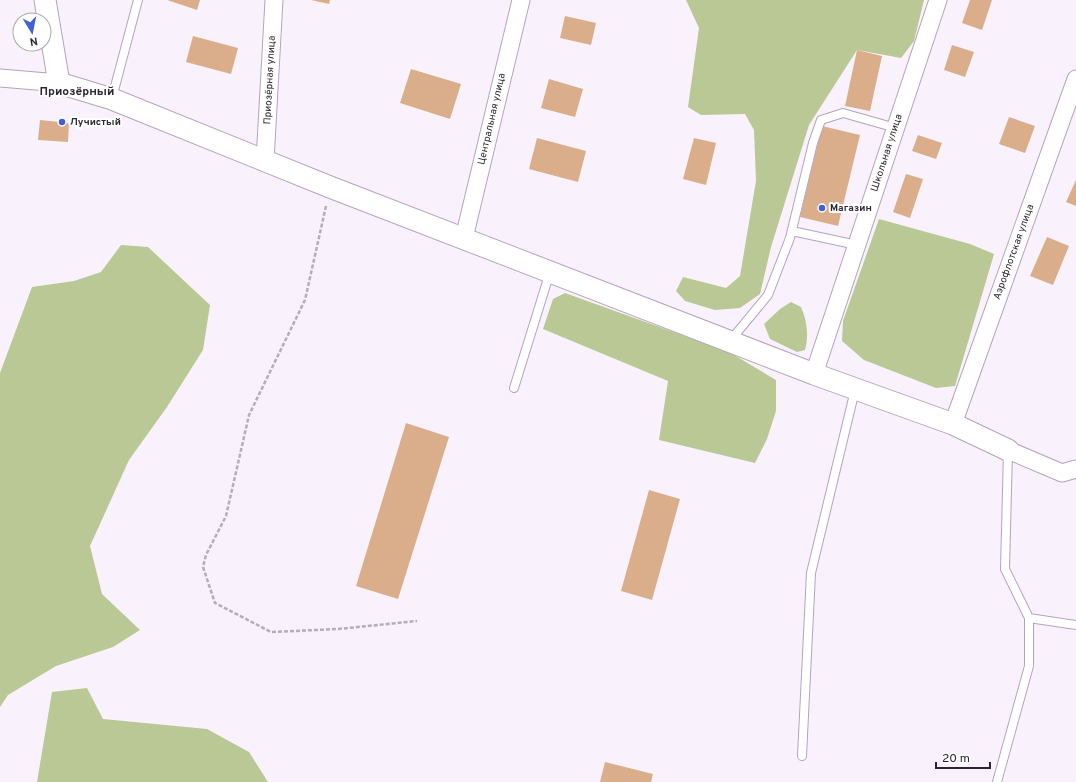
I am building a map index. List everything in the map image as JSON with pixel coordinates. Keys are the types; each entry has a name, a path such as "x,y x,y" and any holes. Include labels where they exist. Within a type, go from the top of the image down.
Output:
{"street":[{"path":"45,0 59,83"},
{"name":"Приозёрная улица","path":"265,161 274,0"},
{"name":"Центральная улица","path":"464,238 520,0"},
{"name":"Школьная улица","path":"814,374 938,0"},
{"name":"Аэрофлотская улица","path":"953,424 1076,79"},
{"path":"2,81 59,83 112,99 330,187 730,342 953,424 1062,473 1076,469"}],"lane":[{"path":"112,99 138,0"},
{"path":"730,342 768,295 792,231 813,142 820,120 843,113 896,128"},
{"path":"792,231 857,245"},
{"path":"514,388 550,271"},
{"path":"802,756 811,573 855,389"},
{"path":"997,782 1029,666 1029,618 1005,569 1008,450"},
{"path":"1029,618 1076,625"}],"path":[{"path":"330,187 305,300 249,416 226,516 206,555 203,567 215,603 271,632 338,629 417,621"}],"green space":[{"path":"686,0 924,0 914,41 901,58 857,50 809,125 771,247 760,294 740,308 715,310 685,301 676,291 683,277 726,288 740,276 756,181 754,130 745,114 701,115 688,107 699,28"},
{"path":"879,219 970,244 994,254 955,386 936,388 864,360 842,341 843,321"},
{"path":"121,245 148,247 210,305 203,350 167,407 129,460 90,546 102,594 140,630 113,647 56,666 8,695 0,707 0,373 32,287 74,281 101,272"},
{"path":"565,293 729,352 776,380 776,411 767,439 755,463 659,440 668,381 543,329 553,299"},
{"path":"791,302 801,307 807,328 805,350 797,352 770,339 764,324 780,309"},
{"path":"87,688 103,719 207,729 249,752 268,782 37,782 52,692"}],"building":[{"path":"167,0 200,0 197,10"},
{"path":"311,0 330,0 329,4"},
{"path":"970,0 992,0 982,30 962,23"},
{"path":"565,16 596,23 591,45 560,38"},
{"path":"193,36 238,48 231,74 186,62"},
{"path":"952,45 974,52 965,77 944,70"},
{"path":"857,50 882,56 870,111 845,106"},
{"path":"411,69 461,84 450,119 400,103"},
{"path":"549,79 583,89 575,117 541,108"},
{"path":"1009,117 1035,126 1025,153 999,144"},
{"path":"40,120 69,123 68,142 38,140"},
{"path":"822,126 860,135 838,226 800,217"},
{"path":"918,135 942,143 936,159 912,151"},
{"path":"537,138 586,151 578,182 529,169"},
{"path":"694,138 716,143 706,185 683,179"},
{"path":"906,174 923,179 910,218 893,212"},
{"path":"1076,180 1076,206 1066,202"},
{"path":"1047,237 1069,246 1053,285 1030,276"},
{"path":"406,423 449,437 398,599 356,586"},
{"path":"649,490 680,499 652,600 621,591"},
{"path":"605,762 653,774 651,782 600,782"}],"place":[{"name":"Лучистый","path":"62,122"},
{"name":"Магазин","path":"822,208"}],"district":[{"name":"Приозёрный","path":"77,92"}]}
